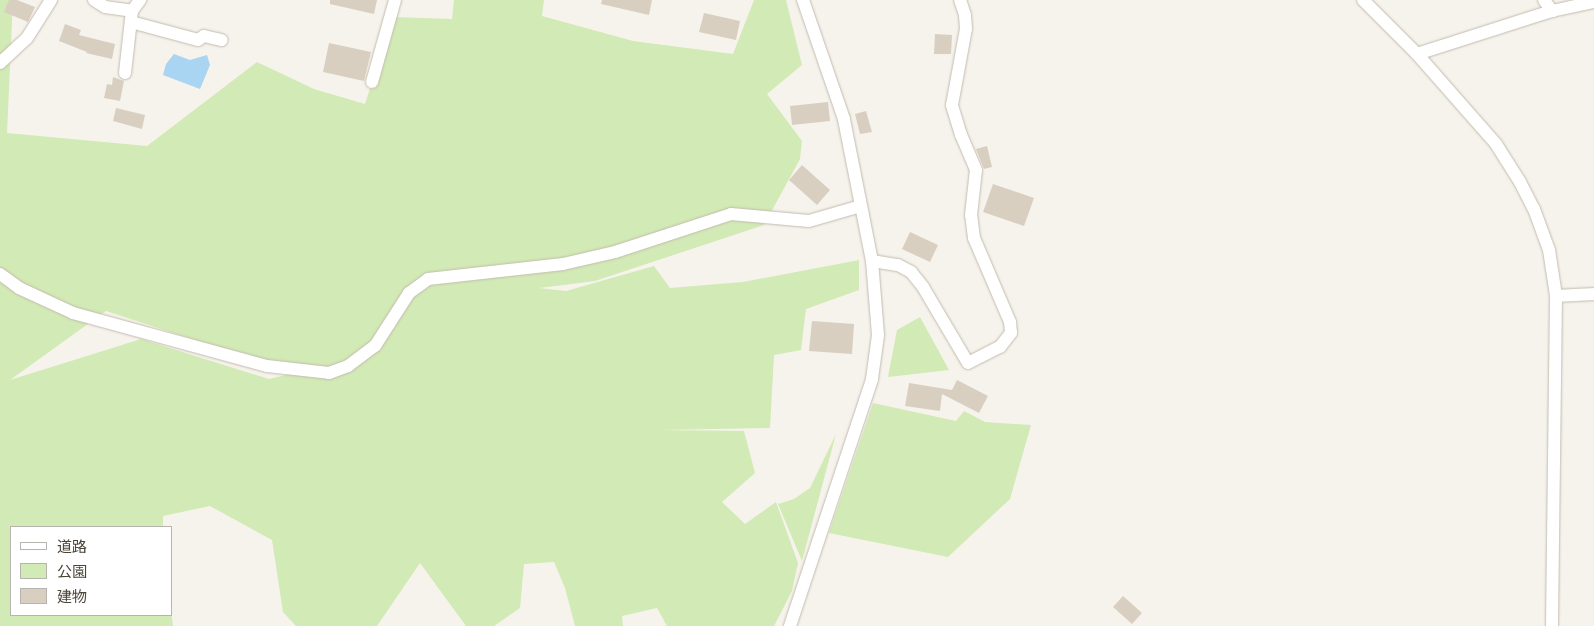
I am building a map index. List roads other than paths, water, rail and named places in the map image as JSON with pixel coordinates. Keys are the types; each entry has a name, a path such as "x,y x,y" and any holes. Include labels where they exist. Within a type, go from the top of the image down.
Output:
{"street":[{"path":"0,63 27,38 51,0"},
{"path":"94,0 105,7 198,40 204,36 222,40"},
{"path":"125,72 132,17 140,0"},
{"path":"372,82 394,0"},
{"path":"790,626 872,379 878,335 872,261 844,119 803,0"},
{"path":"872,261 898,265 911,272 923,287 968,363 1000,347 1011,333 1010,322 974,238 972,215 976,170 961,135 952,105 966,30 965,15 960,0"},
{"path":"1363,0 1417,54 1496,144 1520,182 1534,209 1549,250 1556,296 1552,626"},
{"path":"1544,0 1552,11"},
{"path":"1417,54 1552,11 1594,2"},
{"path":"0,274 19,288 72,313 267,366 329,373 348,366 374,346 409,293 428,279 563,264 615,252 731,214 809,221 862,206"},
{"path":"1556,296 1594,294"}],"water":[{"path":"174,54 190,60 207,55 210,65 200,89 163,75 166,64"}]}
